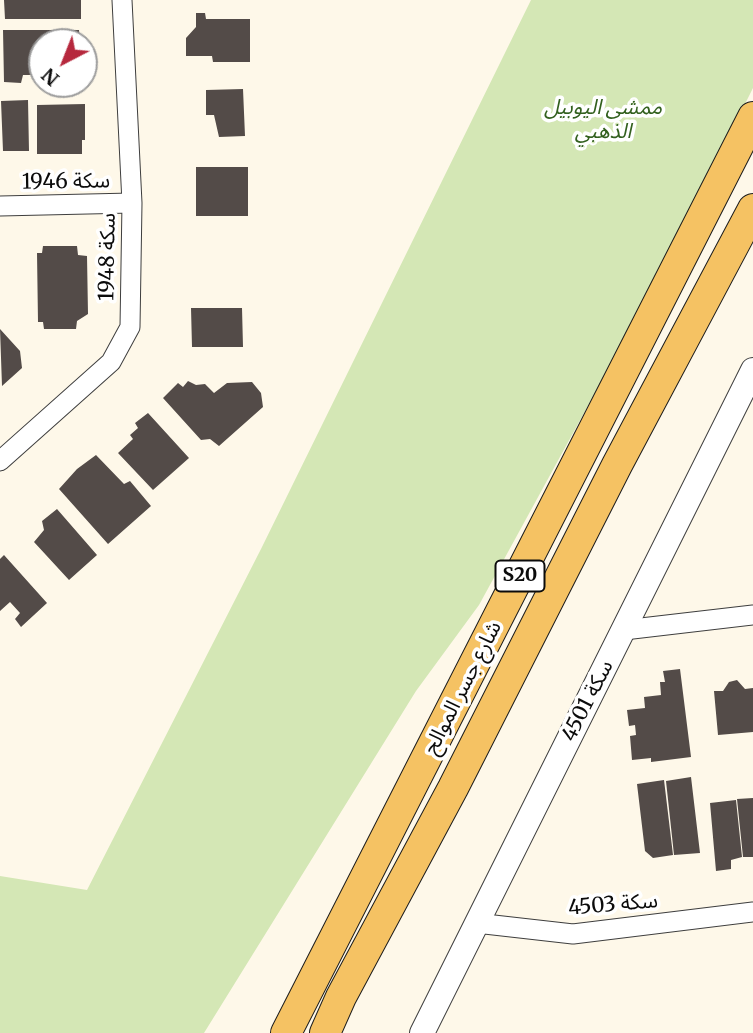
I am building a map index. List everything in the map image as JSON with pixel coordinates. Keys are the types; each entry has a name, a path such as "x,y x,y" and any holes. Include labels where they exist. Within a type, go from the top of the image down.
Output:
{"main road":[{"name":"شارع جسر الموالح","path":"286,1033 753,117"},
{"name":"شارع جسر الموالح","path":"325,1033 341,997 453,788 617,465 753,209"}],"street":[{"name":"سكة 1948","path":"0,461 111,362 130,327 132,203 122,0"},
{"name":"سكة 1946","path":"0,206 132,203"},
{"name":"سكة 4501","path":"422,1033 753,370"},
{"path":"624,630 753,615"},
{"name":"سكة 4503","path":"476,923 573,934 753,912"}],"green space":[{"name":"ممشى اليوبيل الذهبي","path":"531,0 753,0 753,88 654,285 479,605 416,691 204,1033 0,1033 0,876 87,890 261,549"}],"building":[{"path":"4,0 81,0 81,19 5,19"},
{"path":"196,13 205,13 206,19 250,19 250,62 213,62 212,56 186,56 186,38 196,27"},
{"path":"3,30 28,30 28,75 23,75 21,83 4,82"},
{"path":"243,89 245,136 219,137 214,115 206,115 206,90"},
{"path":"28,100 29,151 3,151 1,101"},
{"path":"85,104 85,140 82,140 82,154 37,154 37,105"},
{"path":"196,167 248,167 248,216 196,216"},
{"path":"43,246 77,246 78,255 87,256 88,314 77,321 76,329 44,329 43,322 38,322 37,253 42,253"},
{"path":"191,308 242,308 243,347 192,347"},
{"path":"0,329 20,351 22,368 2,386"},
{"path":"188,381 196,385 205,384 214,393 227,383 252,382 261,393 263,407 219,446 210,439 201,440 163,398 178,383 183,387"},
{"path":"148,413 189,458 153,490 118,453 133,439 130,435 138,428 135,423"},
{"path":"96,455 124,484 130,481 151,506 108,544 59,489 77,469"},
{"path":"57,509 97,555 69,580 34,542 44,530 42,521"},
{"path":"4,555 47,603 21,627 15,619 20,613 10,602 0,611 0,559"},
{"path":"680,669 691,757 651,762 651,758 632,760 630,736 636,735 635,725 629,726 627,710 645,708 644,697 661,695 660,682 665,682 663,671"},
{"path":"737,680 745,689 753,688 753,732 718,735 714,691 723,691 729,682"},
{"path":"691,777 700,853 674,855 666,781"},
{"path":"664,780 673,855 653,858 645,851 637,784"},
{"path":"753,798 753,857 743,857 737,799"},
{"path":"736,800 742,857 731,860 731,869 716,871 710,803"}]}
